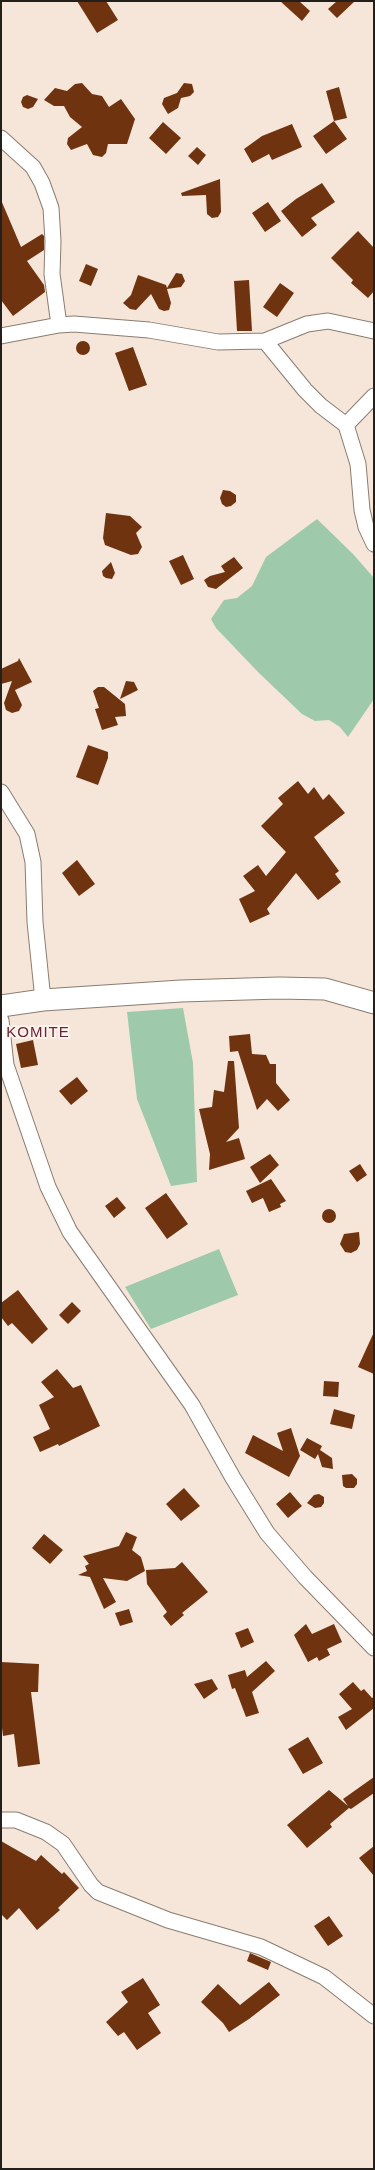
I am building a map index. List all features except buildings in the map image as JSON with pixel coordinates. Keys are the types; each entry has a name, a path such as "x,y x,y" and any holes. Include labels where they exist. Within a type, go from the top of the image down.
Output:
{"street":[{"path":"1,138 33,167 42,183 51,208 53,242 52,274 59,325"},
{"path":"1,336 59,325 96,324 149,330 218,342 265,341 290,330 328,321 374,331"},
{"path":"265,341 305,390 321,406 346,425 358,464 363,516 374,544"},
{"path":"346,425 374,396"},
{"path":"1,792 27,834 33,862 34,916 43,1000"},
{"path":"1,1006 43,1000 181,991 279,988 325,989 374,1003"},
{"path":"1,1020 6,1065 48,1187 70,1232 192,1405 233,1478 267,1533 305,1577 374,1648"},
{"path":"1,1820 16,1820 46,1832 63,1844 91,1885 98,1892 168,1920 261,1947 324,1977 374,2016"}],"green space":[{"path":"317,519 353,554 374,578 374,699 348,737 340,727 329,720 315,721 302,714 258,672 216,628 211,619 224,600 237,598 252,586 266,557"},
{"path":"183,1008 193,1063 197,1182 171,1186 137,1099 127,1012"},
{"path":"219,1249 238,1295 151,1329 125,1287"}],"district":[{"name":"KOMITE","path":"38,1033"}]}
